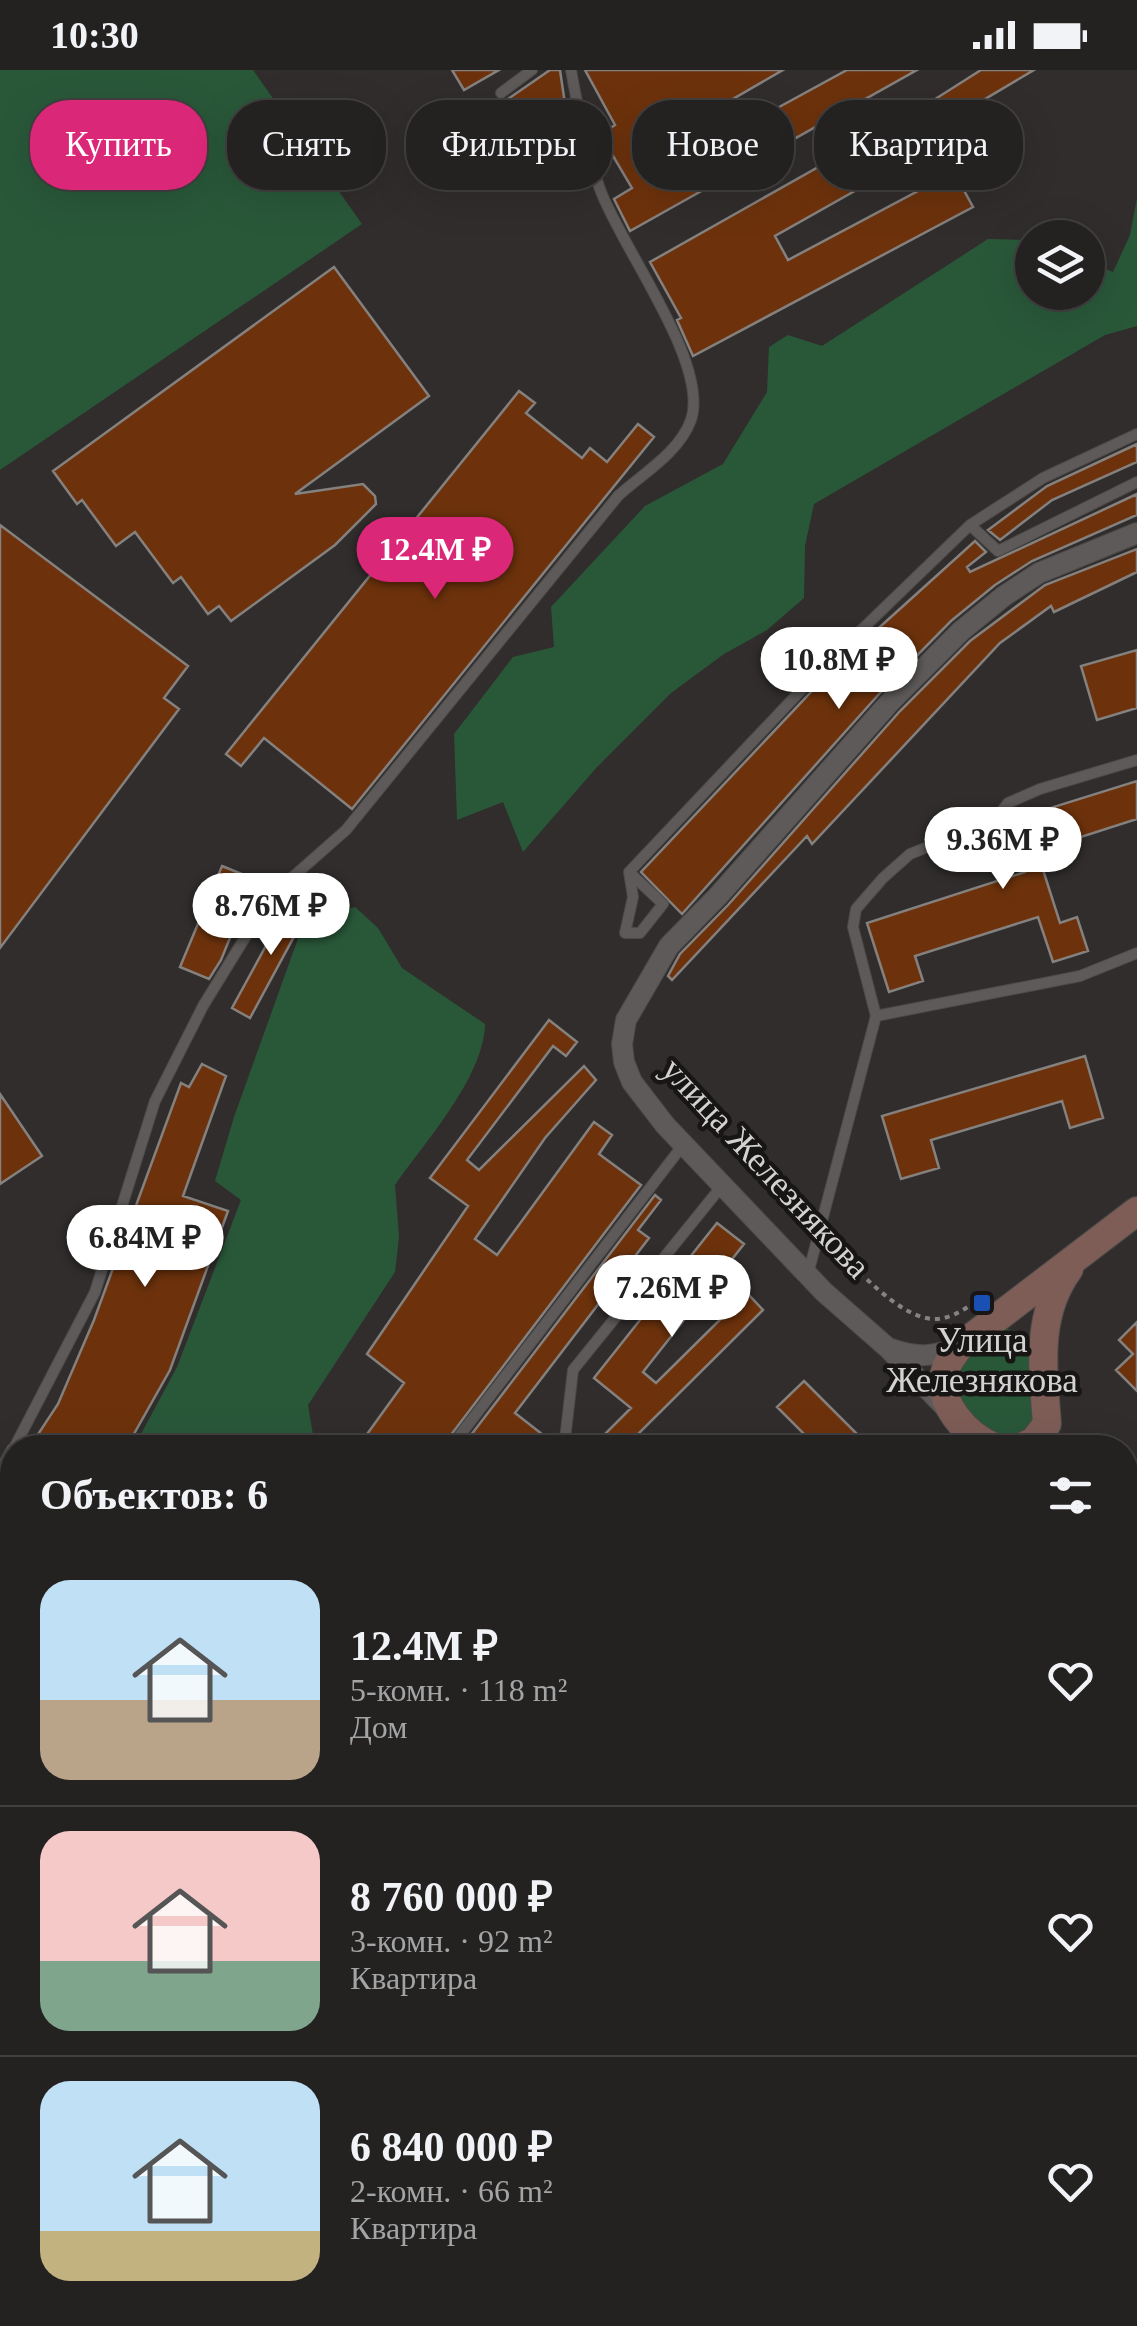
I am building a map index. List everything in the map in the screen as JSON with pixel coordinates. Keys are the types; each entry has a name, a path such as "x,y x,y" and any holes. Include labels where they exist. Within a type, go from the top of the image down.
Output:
{"main road":[{"path":"975,1435 954,1417 945,1390 946,1368 958,1348 1137,1211"},
{"path":"1049,1435 1043,1344 1049,1302 1081,1251"},
{"path":"989,1322 1008,1319 1024,1324 1043,1344"}],"street":[{"name":"улица Железнякова","path":"954,1417 889,1348 808,1275 683,1144 632,1082 622,1044 626,1020 669,946 890,702 961,632 1039,572 1137,532"},
{"path":"889,1348 911,1356 934,1357 958,1348"}],"lane":[{"path":"501,92 532,70"},
{"path":"20,1435 96,1292 155,1101 203,1006 270,897 346,830 618,496 654,468 690,422 692,378 665,316 600,192 580,124 571,70"},
{"path":"630,872 823,667 970,526 1043,478 1137,434"},
{"path":"970,526 998,550 1137,482"},
{"path":"808,1275 876,1016 853,927 856,909 910,854 995,820 1008,804 1040,790 1137,760"},
{"path":"630,872 662,904 640,933 625,933 633,897 630,872"},
{"path":"876,1016 1080,976 1137,953"},
{"path":"460,1435 683,1144"},
{"path":"566,1435 573,1370 721,1187"}],"path":[{"path":"820,1236 907,1312 936,1320 958,1313 988,1293"}],"green space":[{"path":"0,70 253,70 274,100 227,100 227,190 338,190 362,224 0,470"},
{"path":"1137,198 1137,326 1105,335 814,504 805,546 804,598 767,630 724,654 671,693 597,767 523,852 503,802 457,820 454,734 513,657 554,647 551,607 645,506 723,464 767,392 769,347 788,335 822,346 988,239 1015,240 1015,310 1105,310 1105,269 1113,272 1130,235"},
{"path":"355,907 378,928 402,968 485,1024 475,1065 436,1129 395,1185 399,1237 395,1272 308,1405 313,1435 140,1435 177,1367 241,1200 215,1181 234,1117 300,933 326,913"},
{"path":"1000,1331 1019,1333 1031,1345 1036,1420 1012,1435 981,1428 969,1417 956,1389 957,1374 966,1357"}],"building":[{"path":"452,70 499,70 464,90"},
{"path":"550,70 560,70 564,100 507,100"},
{"path":"585,70 783,70 731,100 632,100 632,188 612,154 612,100 601,100"},
{"path":"847,70 917,70 864,100 814,100 814,128 794,139 792,100"},
{"path":"981,70 1034,70 983,100 934,100"},
{"path":"814,169 814,190 856,190 775,236 788,260 920,190 964,190 973,207 693,356 677,320 681,318 650,262 778,190 794,190 794,181"},
{"path":"632,188 703,190 630,231 614,199"},
{"path":"334,267 429,396 295,494 363,484 375,496 376,504 335,545 231,621 219,606 208,614 181,577 173,583 135,532 116,546 82,500 77,504 53,471"},
{"path":"519,391 535,403 526,413 582,458 590,448 607,462 638,424 654,437 352,809 264,738 241,766 226,754"},
{"path":"1137,444 1137,462 1052,500 1000,540 988,530 1047,486"},
{"path":"1137,494 1137,515 1032,561 951,621 880,693 682,914 641,872 829,673 975,541 986,552 967,567 970,572"},
{"path":"0,525 188,666 164,698 179,709 0,948"},
{"path":"1137,549 1137,572 1054,612 1051,606 1000,643 812,844 807,836 672,980 668,976 680,954 900,711 970,641 1045,585"},
{"path":"1137,650 1137,708 1097,720 1081,666"},
{"path":"1137,781 1137,819 1037,851 1060,923 1077,917 1088,951 1053,962 1038,917 915,956 923,981 889,992 867,923 1025,872 1009,821"},
{"path":"222,866 254,879 221,960 209,979 180,967"},
{"path":"292,898 310,907 250,1018 232,1008"},
{"path":"549,1020 577,1042 566,1056 553,1046 467,1160 479,1170 584,1066 596,1080 545,1138 475,1239 497,1255 594,1122 612,1135 599,1154 641,1185 451,1435 366,1435 404,1383 367,1354 468,1206 430,1178"},
{"path":"1085,1056 1103,1118 1070,1128 1062,1101 931,1140 939,1168 901,1179 882,1116"},
{"path":"202,1064 226,1076 183,1196 228,1211 170,1370 133,1435 38,1435 58,1404 94,1320 181,1083 189,1087"},
{"path":"0,1094 42,1156 0,1184"},
{"path":"655,1195 661,1200 638,1230 649,1238 515,1413 543,1435 471,1435"},
{"path":"717,1223 744,1244 643,1372 656,1383 747,1293 763,1310 637,1435 604,1435 631,1408 594,1378"},
{"path":"1137,1322 1137,1391 1116,1370 1133,1354 1119,1340"},
{"path":"804,1381 858,1435 805,1435 777,1407"}],"place":[{"name":"Улица Железнякова","path":"982,1303"}]}
